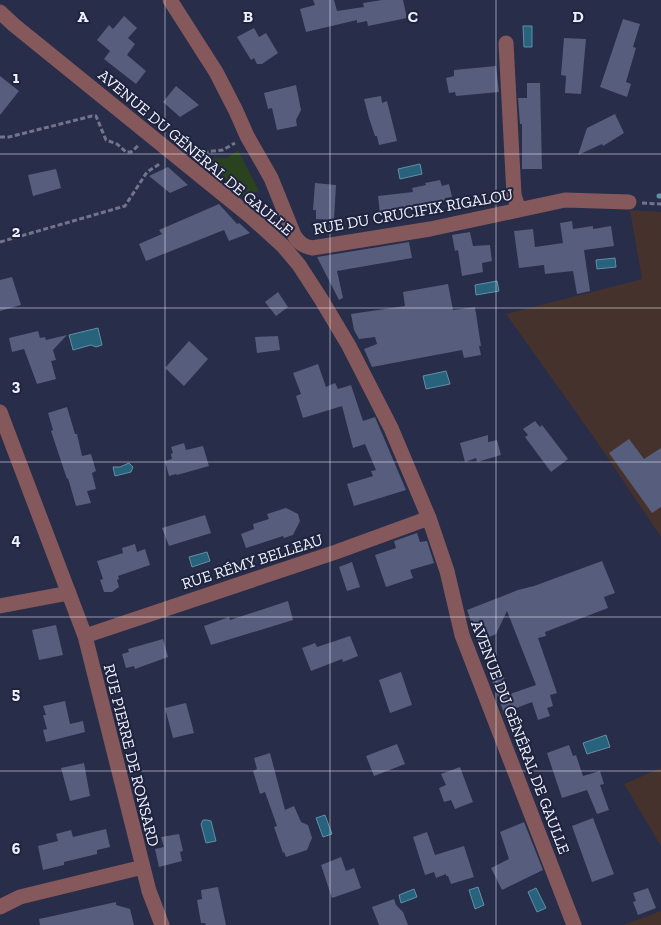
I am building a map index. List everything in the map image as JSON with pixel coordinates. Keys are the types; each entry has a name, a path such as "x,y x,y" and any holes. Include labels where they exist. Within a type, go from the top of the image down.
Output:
{"street":[{"name":"RUE DU CRUCIFIX RIGALOU","path":"170,0 216,72 247,136 271,178 294,235 305,246 312,248 430,229 565,200 629,202"},
{"name":"AVENUE DU GÉNÉRAL DE GAULLE","path":"0,12 251,217 283,246 299,265 347,342 379,403 417,487 446,571 462,635 574,925"},
{"path":"506,43 514,195 519,210"},
{"name":"RUE PIERRE DE RONSARD","path":"0,412 85,636 149,891 162,925"},
{"name":"RUE RÉMY BELLEAU","path":"85,636 320,557 429,518"},
{"path":"0,606 69,593"},
{"path":"0,907 20,897 143,868"}],"path":[{"path":"0,137 9,137 96,116 106,140 117,144 126,152 131,152 140,144"},
{"path":"193,154 223,150 247,136"},
{"path":"0,242 125,206 147,172 168,159"}],"shaded area":[{"path":"630,210 661,212 661,537 595,439 506,314 642,279"},
{"path":"661,768 661,846 624,784"},
{"path":"661,911 661,925 623,925"}],"green space":[{"path":"238,150 259,191 251,194 249,199 200,158 227,158"}],"water":[{"path":"523,26 532,26 532,47 524,47"},
{"path":"420,164 422,174 400,179 398,169"},
{"path":"615,258 616,267 597,269 596,260"},
{"path":"497,281 499,291 476,295 475,285"},
{"path":"98,328 102,345 96,347 91,345 73,350 69,335"},
{"path":"446,371 450,384 426,389 423,376"},
{"path":"129,463 133,467 131,472 115,476 113,467 120,467"},
{"path":"207,552 210,561 192,567 189,557"},
{"path":"606,735 610,747 587,754 583,743"},
{"path":"325,815 332,834 323,837 316,818"},
{"path":"203,820 211,821 216,841 206,843 201,824"},
{"path":"478,887 484,905 475,909 469,890"},
{"path":"536,888 546,908 537,912 528,892"},
{"path":"414,889 417,897 401,903 399,895"}],"building":[{"path":"313,0 334,0 337,11 364,7 363,3 382,0 403,0 407,18 368,26 367,21 357,23 357,20 306,32 300,9 315,5"},
{"path":"124,16 137,28 128,38 135,44 127,55 146,71 136,84 104,59 110,51 97,40 109,25 113,29"},
{"path":"623,19 640,24 633,47 636,48 626,82 631,84 627,97 600,87"},
{"path":"254,28 259,37 266,33 278,53 262,64 257,64 254,58 251,60 237,37"},
{"path":"564,38 586,39 581,94 565,93 566,76 561,75"},
{"path":"496,66 499,92 456,96 455,92 449,93 446,78 454,76 454,70"},
{"path":"0,76 19,91 0,115"},
{"path":"527,83 540,83 542,169 522,169 522,124 520,124 518,98 527,98"},
{"path":"296,85 301,110 296,120 297,126 277,130 272,108 268,109 264,93"},
{"path":"176,86 199,105 180,117 163,102"},
{"path":"381,96 382,103 387,101 397,141 379,145 364,99"},
{"path":"615,114 624,133 603,146 602,144 578,155 587,128"},
{"path":"168,167 188,185 170,193 149,176"},
{"path":"56,169 61,188 33,196 28,175"},
{"path":"440,180 442,186 449,184 452,197 445,198 445,201 380,214 378,196 413,192 412,188"},
{"path":"315,183 336,185 334,220 316,219 316,210 313,210"},
{"path":"219,204 237,224 239,223 250,233 229,241 224,230 146,261 139,244 162,234 159,230"},
{"path":"572,221 573,229 593,226 593,229 611,226 614,246 584,250 590,291 577,294 573,271 545,274 544,265 519,268 514,231 533,229 535,247 563,243 560,223"},
{"path":"470,232 473,246 490,245 492,261 482,263 483,272 462,276 458,250 455,251 452,235"},
{"path":"409,242 412,258 337,271 343,298 339,300 317,257"},
{"path":"12,277 21,305 0,311 0,280"},
{"path":"448,284 453,310 475,307 481,355 464,358 462,350 372,367 364,349 377,344 375,337 359,339 354,330 351,314 405,306 403,292"},
{"path":"278,292 288,307 276,316 265,302"},
{"path":"38,331 40,338 45,337 46,340 67,335 53,350 56,360 51,361 56,379 37,384 24,349 12,352 9,338"},
{"path":"278,336 280,350 257,353 255,337"},
{"path":"189,341 208,359 184,386 165,368"},
{"path":"318,364 326,387 335,383 338,389 351,385 363,421 375,417 406,490 354,506 347,484 373,476 371,471 376,470 365,444 353,448 342,406 303,418 296,396 301,394 293,373"},
{"path":"67,407 75,434 77,434 82,456 91,454 96,471 92,473 96,489 87,491 91,503 76,506 51,431 53,430 48,413"},
{"path":"535,421 540,427 542,425 568,459 551,472 525,437 528,435 523,429"},
{"path":"488,435 488,442 497,440 501,455 477,462 476,458 465,462 460,443"},
{"path":"629,439 644,459 661,448 661,507 652,513 609,453"},
{"path":"184,443 186,450 203,446 209,466 169,476 165,461 172,459 171,447"},
{"path":"286,508 298,514 300,521 293,535 284,538 283,536 246,548 241,534 254,529 253,524 269,519 267,514"},
{"path":"205,515 211,533 169,546 162,528"},
{"path":"417,533 420,542 427,541 434,563 410,570 413,578 386,587 375,555 396,548 394,541"},
{"path":"135,544 137,552 145,549 150,565 118,576 119,587 112,592 104,592 100,580 103,579 97,561 123,553 122,548"},
{"path":"602,561 615,593 604,597 608,608 545,632 546,636 538,638 557,693 550,695 553,706 547,708 550,716 538,720 532,702 514,709 521,728 511,732 489,673 501,669 510,694 536,685 507,611 496,634 478,642 467,610"},
{"path":"352,562 360,587 347,591 339,567"},
{"path":"288,601 293,620 211,645 204,626 229,617 230,620"},
{"path":"56,625 63,655 39,660 32,630"},
{"path":"350,636 358,656 343,662 342,659 311,671 302,648 315,643 317,647"},
{"path":"163,639 168,657 135,669 134,666 126,668 122,654 129,652 128,649"},
{"path":"401,672 412,705 390,713 379,680"},
{"path":"65,701 70,724 83,721 85,732 46,742 43,730 47,729 43,715 46,715 43,706"},
{"path":"186,703 194,733 173,738 165,708"},
{"path":"397,744 405,764 374,776 366,756"},
{"path":"569,745 573,756 576,755 583,776 600,771 604,784 600,785 609,810 597,814 587,790 562,798 547,753"},
{"path":"270,753 285,810 294,806 301,822 308,825 312,838 307,850 286,857 274,827 277,826 265,792 260,794 253,771 257,769 254,758"},
{"path":"84,763 90,796 70,801 61,768"},
{"path":"460,767 473,802 455,809 451,800 444,802 439,788 446,785 441,774"},
{"path":"593,818 614,874 592,882 572,826"},
{"path":"524,822 543,870 502,890 491,868 509,859 500,832"},
{"path":"106,829 110,847 97,850 97,854 64,862 64,865 43,870 38,846 58,841 56,834 71,830 73,837"},
{"path":"427,832 435,855 464,846 474,877 451,884 446,874 436,878 434,872 425,875 413,837"},
{"path":"179,834 183,851 180,852 182,861 159,867 155,849 164,847 161,837"},
{"path":"341,857 346,871 354,868 361,888 332,898 321,865"},
{"path":"218,887 226,925 206,925 201,923 197,900 202,899 201,890"},
{"path":"648,888 656,908 638,915 633,902 636,901 633,893"},
{"path":"394,899 396,905 403,912 408,925 379,925 372,907"},
{"path":"116,902 116,905 130,909 134,925 40,925 39,919"}]}
